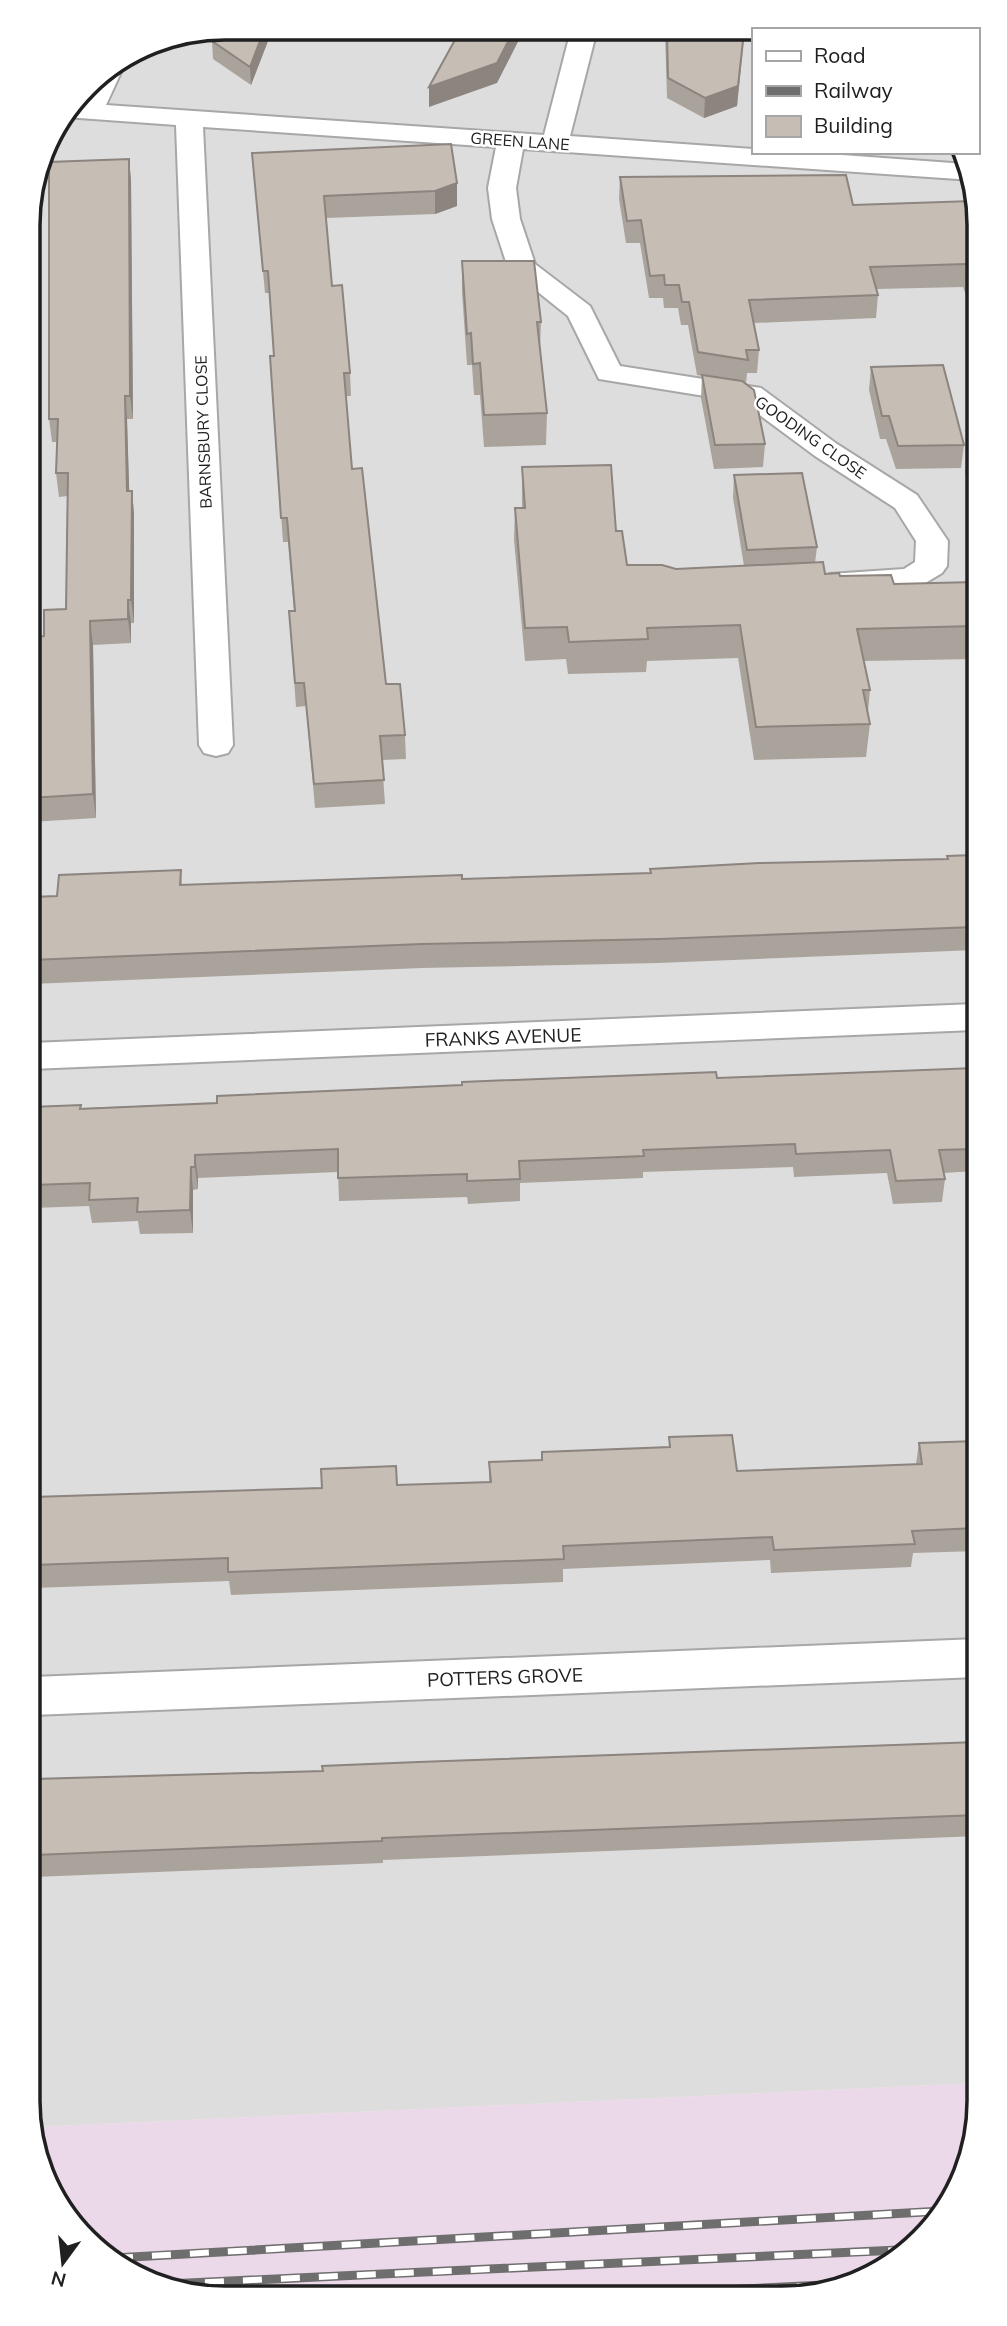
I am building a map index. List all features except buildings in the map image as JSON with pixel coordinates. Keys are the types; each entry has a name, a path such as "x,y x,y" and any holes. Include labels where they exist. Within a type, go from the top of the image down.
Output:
{"street":[{"path":"555,144 581,40"},
{"name":"GREEN LANE","path":"80,111 958,171"},
{"name":"BARNSBURY CLOSE","path":"189,118 216,746"},
{"name":"GOODING CLOSE","path":"511,141 502,188 506,219 522,268 580,312 608,373 751,394 826,450 906,502 932,541 931,566 911,578 813,582"},
{"name":"FRANKS AVENUE","path":"41,1056 967,1017"},
{"name":"POTTERS GROVE","path":"40,1696 966,1658"}],"shaded area":[{"path":"752,40 752,154 952,154 957,166 965,201 967,226 966,2084 42,2127 40,2100 41,213 50,166 71,123 103,86 133,65 155,54 189,44 213,41"},
{"path":"966,2084 966,2113 957,2160 936,2203 921,2223 904,2240 863,2267 829,2279 781,2286 226,2286 189,2282 144,2267 103,2240 98,2235 98,2228 91,2228 71,2203 59,2182 42,2127"}],"railway":[{"path":"127,2257 929,2212"},
{"path":"194,2283 890,2250"}]}
